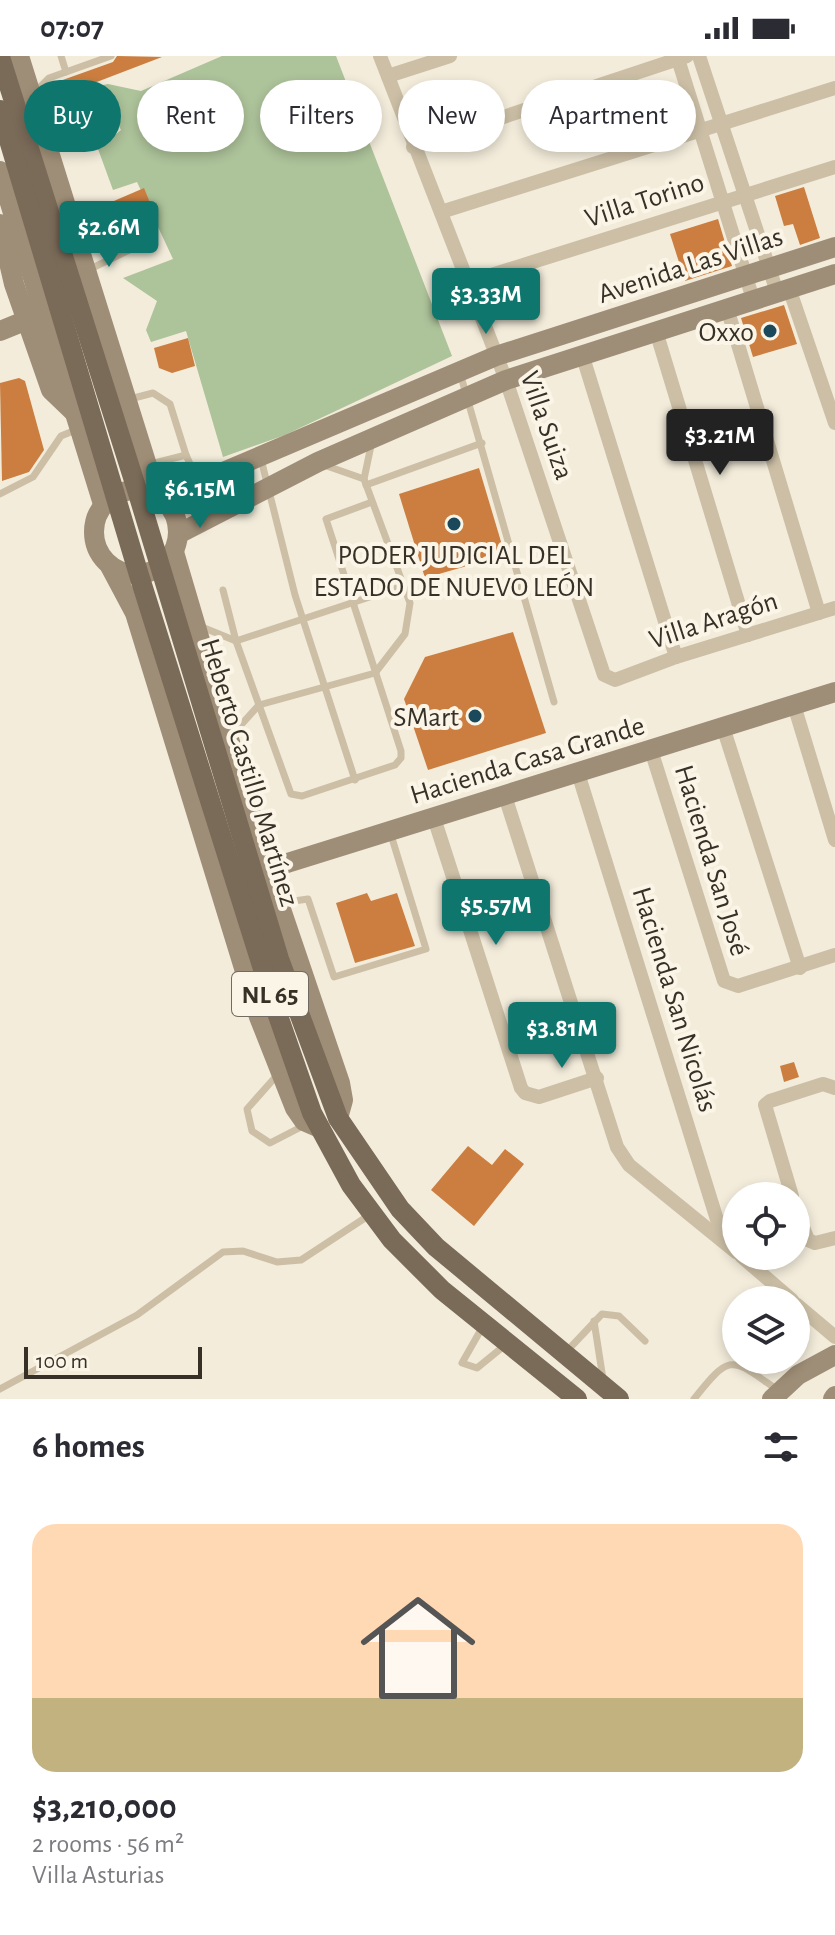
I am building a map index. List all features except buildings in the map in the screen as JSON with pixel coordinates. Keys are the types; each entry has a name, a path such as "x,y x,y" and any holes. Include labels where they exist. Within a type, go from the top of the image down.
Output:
{"main road":[{"name":"Heberto Castillo Martínez","path":"0,57 10,109 109,500 139,575 243,876"},
{"name":"Heberto Castillo Martínez","path":"21,149 171,551 243,876 303,1092 322,1123 436,1247 611,1393"},
{"path":"36,322 67,334"},
{"name":"Heberto Castillo Martínez","path":"322,1123 334,1158 372,1214 414,1264 577,1399"}],"street":[{"name":"Villa Suiza","path":"380,56 398,104"},
{"path":"388,76 450,56"},
{"path":"699,56 770,267 783,290 835,423"},
{"path":"505,116 680,57 753,299"},
{"path":"10,109 24,61"},
{"path":"441,212 835,88"},
{"path":"0,227 14,284 36,322 109,500 95,520 93,540 135,613 243,876 278,903 340,1083 343,1100 322,1123 295,1108 259,1017 243,876 229,739 171,551 172,511 152,494 148,464 86,270 21,149"},
{"name":"Villa Suiza","path":"415,152 506,380 601,671 608,679"},
{"name":"Villa Torino","path":"469,282 835,167"},
{"path":"0,171 36,322"},
{"name":"Avenida Las Villas","path":"109,500 198,484 496,356 835,247"},
{"name":"Avenida Las Villas","path":"139,575 267,489 318,462 468,395 582,354 835,274"},
{"path":"0,300 14,284"},
{"path":"727,308 819,613"},
{"path":"0,331 36,322"},
{"path":"656,331 748,635"},
{"path":"582,354 676,657"},
{"path":"110,566 139,575"},
{"name":"Villa Aragón","path":"608,679 615,680 676,657 835,608"},
{"name":"Hacienda Casa Grande","path":"243,876 835,692"},
{"path":"794,705 835,840"},
{"path":"723,727 800,968 835,955"},
{"name":"Hacienda San José","path":"651,750 728,985 738,986 800,968"},
{"name":"Hacienda San Nicolás","path":"578,773 722,1235"},
{"path":"505,796 622,1157 722,1239"},
{"path":"434,818 521,1088 525,1093 539,1097 597,1078"},
{"path":"788,1182 765,1105 770,1101 832,1086"},
{"path":"810,1241 815,1243 835,1238"},
{"path":"757,1270 776,1286"},
{"path":"810,1316 835,1337"},
{"path":"776,1395 798,1375 835,1355"}],"lane":[{"path":"61,56 66,72"},
{"path":"10,109 42,83 111,56"},
{"path":"86,270 152,239"},
{"path":"459,371 554,702"},
{"path":"128,400 147,393 165,398 170,404 198,484"},
{"path":"0,494 33,477 64,433 78,421"},
{"path":"229,739 259,705 327,689 375,673 398,645 409,623 410,603 365,482 373,438"},
{"path":"318,462 365,482 482,443"},
{"path":"148,464 186,455"},
{"path":"261,459 303,618 355,780"},
{"path":"223,590 236,641 291,794 302,796 395,765 401,758 326,519 372,502"},
{"path":"195,624 236,641 403,586"},
{"path":"278,903 300,897 308,899 334,977 426,949 389,831"},
{"path":"281,1072 247,1109 252,1131 263,1140 277,1142 322,1123"},
{"path":"0,1389 137,1315 223,1252 243,1251 277,1262 301,1260 372,1214"},
{"path":"565,1354 602,1314 619,1316 645,1341"},
{"path":"594,1321 611,1393"},
{"path":"484,1324 462,1359 468,1368 477,1368 508,1343"},
{"path":"694,1399 719,1367 727,1364 742,1365 776,1395"}],"green space":[{"path":"222,56 336,56 345,80 260,80 260,152 373,152 452,356 285,435 223,457 186,331 151,342 146,330 157,301 123,278 173,259 137,182 113,190 99,152 121,152 121,87 137,90 137,152 244,152 244,80 166,80"}],"place":[{"name":"Oxxo","path":"770,331"},
{"name":"PODER JUDICIAL DEL ESTADO DE NUEVO LEÓN","path":"454,524"},
{"name":"SMart","path":"475,716"}]}
